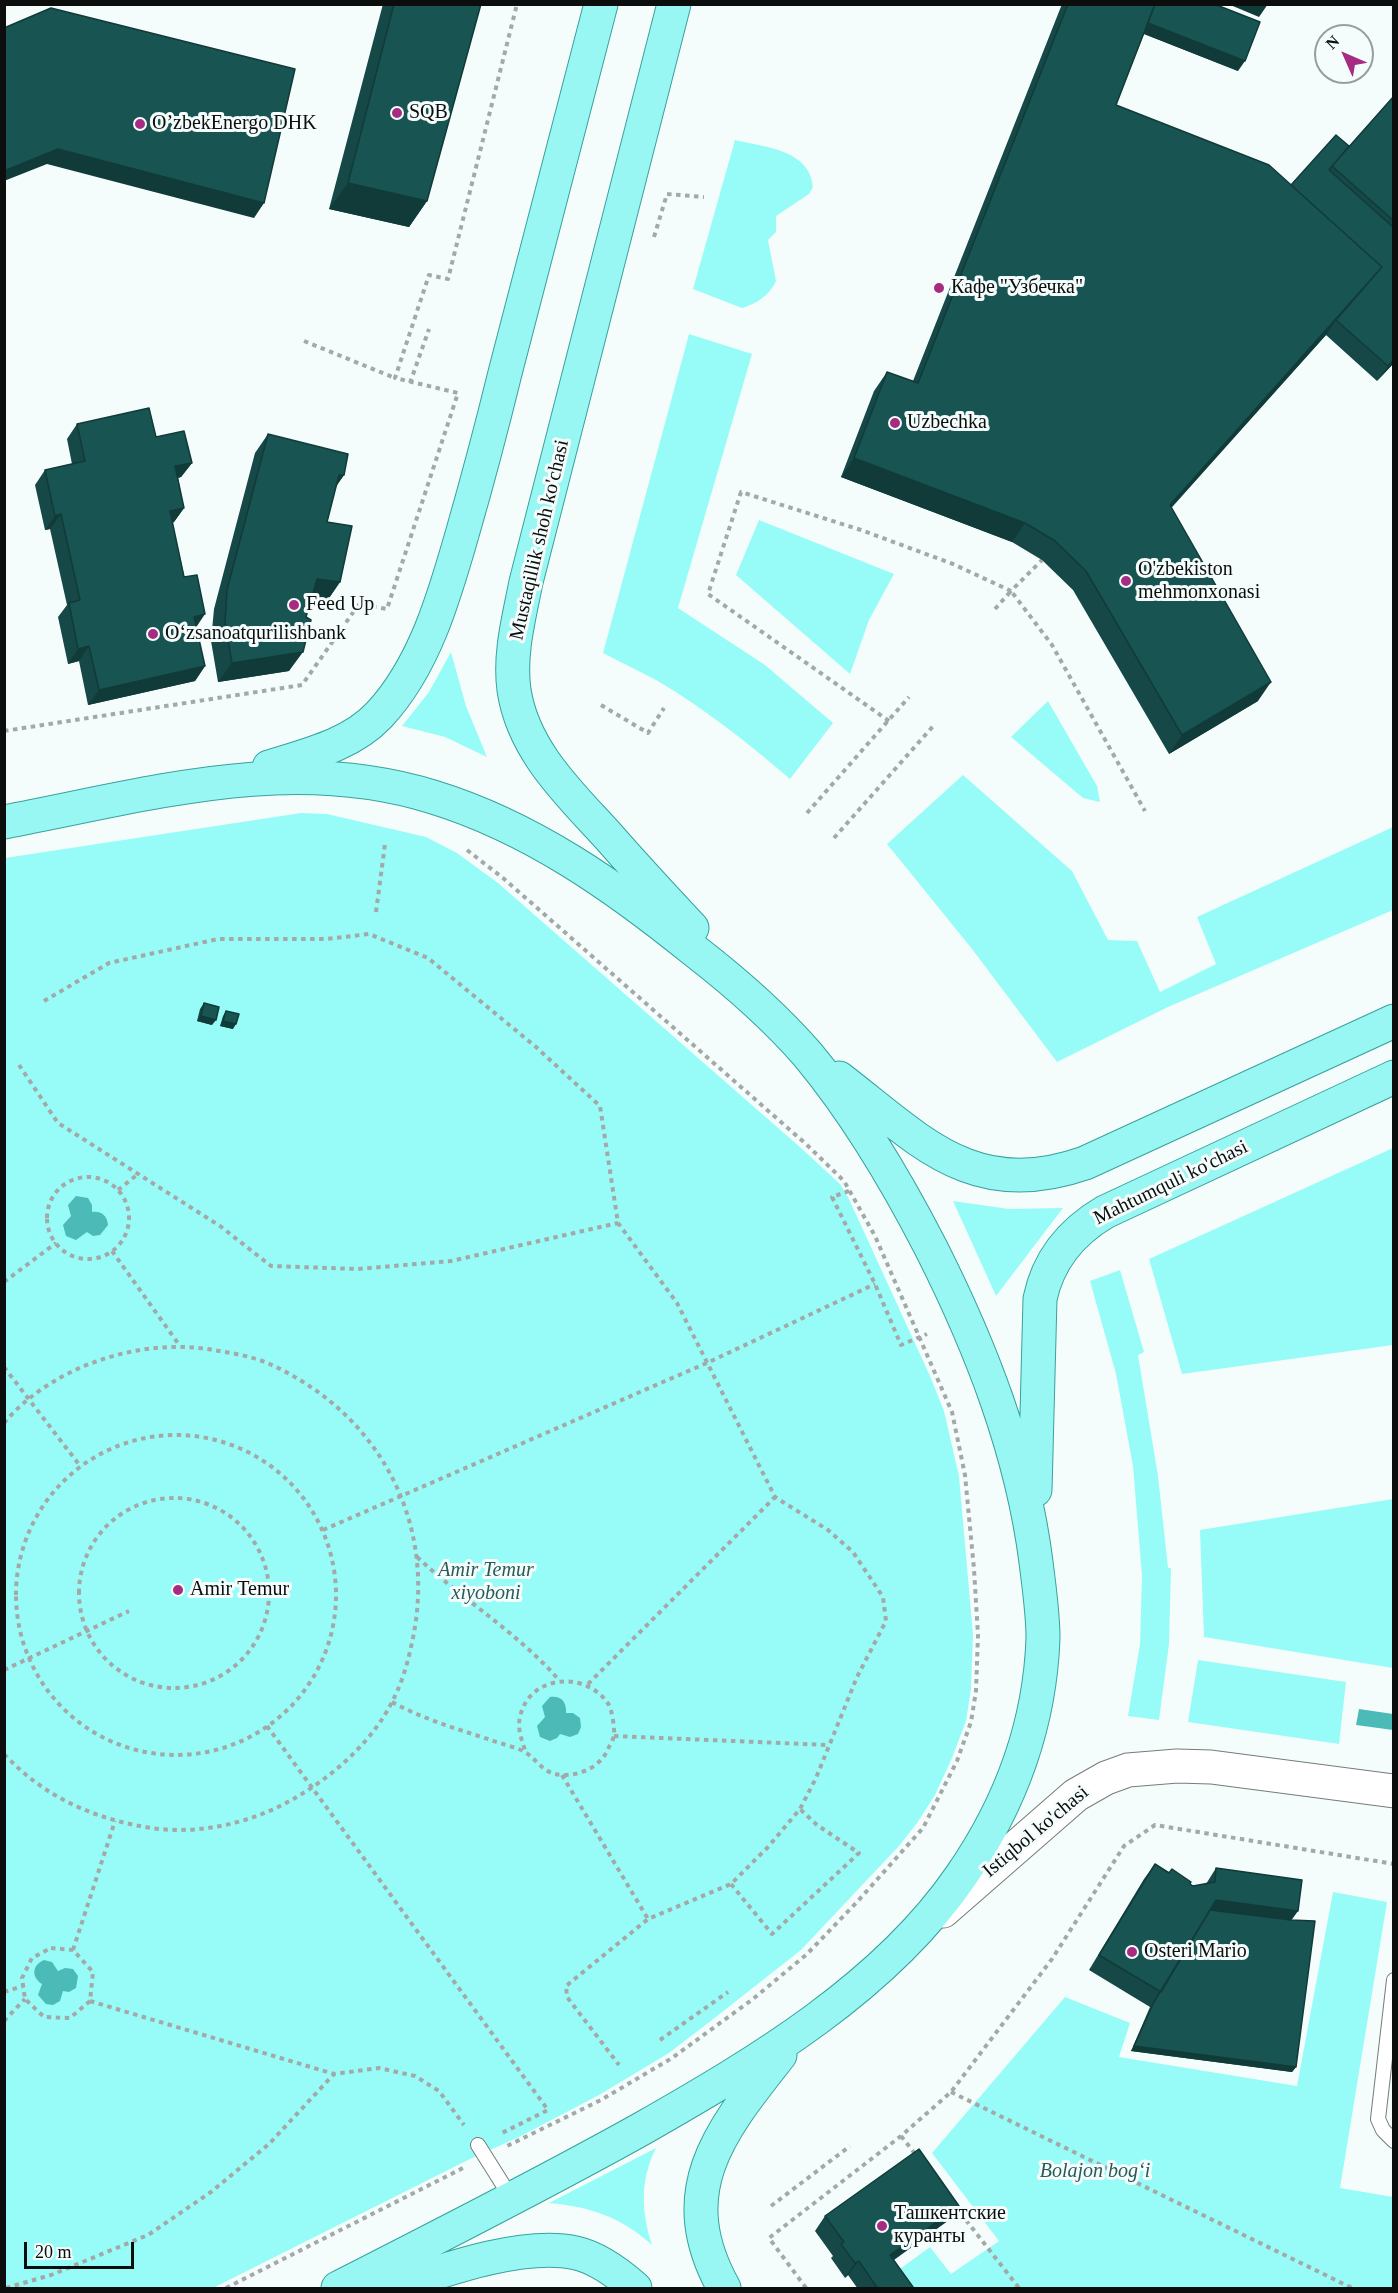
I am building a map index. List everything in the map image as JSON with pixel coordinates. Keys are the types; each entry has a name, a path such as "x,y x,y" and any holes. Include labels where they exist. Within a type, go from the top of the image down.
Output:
{"main road":[{"path":"218,782 324,749 361,731 378,717 393,698 424,642 447,588 474,494 601,4"},
{"name":"Mustaqillik shoh ko'chasi","path":"674,4 526,582 515,635 514,689 519,714 529,738 552,774 781,1028"},
{"path":"4,822 218,782 291,776 327,776 362,780 432,796 488,818 562,855 615,890 709,962 804,1051 845,1103 881,1155 913,1213 967,1322 1013,1450 1033,1540 1043,1634 1037,1696 1021,1761 994,1821 959,1880 884,1963 794,2037 655,2121 512,2199 338,2289"},
{"path":"4,813 96,805"},
{"path":"804,1051 948,1159 978,1171 1019,1177 1042,1175 1085,1163 1394,1021"},
{"name":"Mahtumquli ko'chasi","path":"1033,1540 1040,1299 1048,1271 1062,1248 1082,1228 1105,1212 1394,1077"},
{"path":"724,2289 707,2252 701,2223 702,2195 707,2166 713,2150 736,2111 794,2037"},
{"path":"390,2289 487,2259 554,2251 576,2253 596,2260 635,2289"}],"street":[{"name":"Istiqbol ko'chasi","path":"884,1963 1076,1795 1106,1778 1140,1768 1211,1767 1394,1791"}],"lane":[{"path":"1394,1980 1378,2119 1383,2130 1394,2140"},
{"path":"482,2151 512,2199"}],"path":[{"path":"395,378 429,275 448,279 517,4"},
{"path":"651,245 667,194 704,197"},
{"path":"410,382 429,328"},
{"path":"4,731 302,685 359,604 387,609 458,393 395,378 304,341"},
{"path":"889,721 708,594 741,492 882,537 953,564 1011,591 1052,645 1145,811"},
{"path":"995,609 1042,560"},
{"path":"807,813 909,698"},
{"path":"602,705 648,733 664,708"},
{"path":"834,838 934,724"},
{"path":"376,912 386,844"},
{"path":"462,846 512,886 806,1144 844,1181 875,1236 952,1412 965,1475 978,1635 976,1691 971,1722 957,1761 922,1828 857,1902 806,1955 753,2000 672,2058 601,2100 482,2151"},
{"path":"44,1001 109,963 218,939 326,939 369,934 428,958 536,1047 600,1106 618,1223 677,1303 709,1362 775,1497 828,1530 853,1552 883,1597 886,1622 857,1677 816,1778 800,1809 768,1847 731,1884 648,1919 566,1986 567,1997 619,2065"},
{"path":"19,1065 58,1122 220,1226 271,1266 358,1269 451,1261 618,1223"},
{"path":"118,1190 138,1174"},
{"path":"84,1177 97,1178 118,1190 125,1200 129,1222 120,1243 112,1251 101,1257 88,1259 65,1252 56,1243 47,1220 48,1208 53,1196 62,1187 73,1180 84,1177"},
{"path":"849,1191 832,1197 875,1284 901,1345 927,1334"},
{"path":"4,1282 56,1243"},
{"path":"112,1251 180,1346"},
{"path":"323,1530 709,1362 875,1284"},
{"path":"4,1423 41,1390 114,1354 180,1346 195,1347 241,1355 272,1365 308,1384 339,1407 367,1437 388,1469 406,1507 417,1556 420,1586 416,1626 407,1664 392,1702 370,1734 350,1756 312,1788 278,1808 241,1821 201,1830 162,1829 115,1821 85,1811 49,1792 19,1770 4,1754"},
{"path":"4,1367 81,1467"},
{"path":"172,1435 197,1436 246,1450 286,1478 303,1496 323,1530 334,1565 336,1590 335,1615 321,1663 308,1685 292,1705 267,1726 249,1737 197,1754 169,1755 141,1751 115,1743 90,1730 68,1713 45,1685 30,1658 18,1617 16,1589 20,1561 28,1534 41,1510 58,1488 81,1467 98,1455 114,1448 145,1438 172,1435"},
{"path":"588,1684 775,1497"},
{"path":"170,1498 202,1502 217,1508 244,1527 262,1554 269,1585 266,1617 261,1632 242,1659 218,1677 189,1686 173,1688 144,1683 117,1669 96,1648 88,1630 80,1605 79,1590 85,1560 101,1533 111,1522 138,1505 170,1498"},
{"path":"417,1556 441,1579 543,1661 559,1680"},
{"path":"4,1670 129,1611"},
{"path":"392,1702 412,1713 525,1753 542,1768 562,1775 586,1772 604,1757 614,1736 610,1706 588,1684 574,1680 559,1680 542,1687 528,1700 520,1717 520,1735 525,1753"},
{"path":"226,2289 482,2151 548,2110 267,1726"},
{"path":"614,1736 828,1745"},
{"path":"562,1775 648,1919"},
{"path":"731,1884 772,1934 859,1852 817,1825 800,1809"},
{"path":"73,1950 115,1821"},
{"path":"806,2289 769,2238 901,2136 951,2092 1052,1959 1124,1846 1155,1825 1394,1864"},
{"path":"51,1948 73,1950 93,1972 90,2001 70,2018 44,2017 25,1999 22,1978 32,1958 51,1948"},
{"path":"4,1992 23,1986"},
{"path":"660,2040 728,1992"},
{"path":"4,2022 25,1999"},
{"path":"90,2001 334,2073 379,2068 416,2076 439,2091 482,2151"},
{"path":"6,2289 51,2275 148,2235 211,2192 269,2144 334,2073"},
{"path":"951,2092 1352,2289"},
{"path":"901,2136 922,2163"},
{"path":"771,2206 850,2146"},
{"path":"950,2199 1019,2289"}],"green space":[{"path":"735,140 771,148 794,157 810,174 813,187 809,194 776,216 776,232 768,240 776,281 762,298 742,308 693,289"},
{"path":"689,334 752,354 678,608 765,665 833,723 790,779 742,739 691,702 656,680 603,653"},
{"path":"759,520 894,574 869,620 850,674 736,575"},
{"path":"451,652 466,706 487,757 445,737 402,726 429,692"},
{"path":"1048,701 1097,786 1100,802 1083,798 1011,737"},
{"path":"963,775 1072,871 1108,940 1137,941 1160,992 1216,964 1197,917 1393,827 1393,910 1168,1007 1057,1062 972,949 887,844"},
{"name":"Amir Temur xiyoboni","path":"301,813 327,814 426,837 457,853 498,883 840,1184 848,1197 944,1411 959,1476 973,1635 971,1689 966,1721 935,1795 917,1823 899,1846 801,1950 669,2053 599,2095 213,2288 5,2288 5,858"},
{"path":"1393,1148 1393,1345 1182,1374 1149,1259"},
{"path":"953,1201 1009,1209 1063,1208 996,1296"},
{"path":"1120,1270 1144,1352 1138,1355 1158,1476 1168,1568 1171,1568 1169,1644 1159,1720 1128,1716 1140,1644 1142,1576 1133,1466 1116,1374 1090,1281"},
{"path":"1393,1499 1393,1668 1204,1637 1200,1530"},
{"path":"1198,1660 1346,1682 1339,1744 1188,1722"},
{"name":"Bolajon bog‘i","path":"1333,1892 1387,1902 1340,2188 1393,2197 1393,2288 910,2288 897,2271 930,2247 951,2274 999,2241 932,2153 1065,1997 1130,2023 1119,2057 1297,2086"},
{"path":"656,2148 647,2172 644,2196 644,2208 652,2245 629,2227 605,2215 578,2207 549,2203"}],"shaded area":[{"path":"76,1196 88,1198 92,1205 92,1212 105,1216 108,1225 100,1235 93,1236 87,1232 76,1240 66,1236 63,1225 71,1216 68,1205"},
{"path":"550,1697 563,1700 566,1713 573,1713 580,1718 581,1727 578,1734 570,1737 560,1734 550,1741 540,1737 537,1726 545,1717 542,1706"},
{"path":"1359,1709 1393,1714 1393,1730 1356,1725"},
{"path":"44,1960 52,1962 58,1971 65,1968 73,1969 78,1976 76,1988 69,1992 63,1991 60,2001 53,2005 46,2004 38,1995 42,1984 36,1978 34,1971 37,1965"}],"building":[{"name":"SQB","path":"394,4 481,4 427,201 348,183"},
{"path":"1068,4 1155,4 1116,105 1269,165 1382,267 1170,505 1271,682 1182,735 1086,571 1055,541 1025,523 854,458 887,372 918,383"},
{"path":"1155,4 1214,4 1260,22 1245,61 1148,23"},
{"name":"O’zbekEnergo DHK","path":"51,8 295,69 264,203 58,149 4,171 4,28"},
{"path":"1394,96 1394,221 1332,166"},
{"path":"1336,135 1349,146 1329,170 1394,228 1394,359 1388,366 1336,320 1382,267 1291,185"},
{"path":"149,408 156,437 184,431 192,463 175,466 184,508 170,511 184,577 197,575 205,614 194,617 205,666 99,690 89,646 78,649 69,603 80,600 61,514 55,516 45,470 85,461 77,424"},
{"path":"268,434 348,454 344,475 339,475 327,522 352,526 340,582 317,579 306,617 311,620 303,652 232,663 225,622 227,590"},
{"path":"204,1003 219,1007 216,1020 201,1016"},
{"path":"226,1011 239,1014 236,1024 223,1021"},
{"path":"1155,1864 1169,1873 1172,1869 1191,1882 1193,1886 1215,1882 1216,1868 1302,1880 1298,1911 1216,1900 1161,1992 1099,1955"},
{"path":"1210,1910 1315,1921 1296,2067 1134,2046 1154,2002"},
{"name":"Ташкентские куранты","path":"919,2149 959,2206 890,2255 913,2287 912,2289 878,2289 859,2261 855,2263 841,2244 844,2242 825,2216"}],"place":[{"name":"SQB","path":"397,113"},
{"name":"O’zbekEnergo DHK","path":"140,124"},
{"name":"Кафе \"Узбечка\"","path":"939,288"},
{"name":"Uzbechka","path":"895,423"},
{"name":"O'zbekiston mehmonxonasi","path":"1126,581"},
{"name":"Feed Up","path":"294,605"},
{"name":"Oʻzsanoatqurilishbank","path":"153,634"},
{"name":"Amir Temur","path":"178,1590"},
{"name":"Osteri Mario","path":"1132,1952"},
{"name":"Ташкентские куранты","path":"882,2226"}]}
